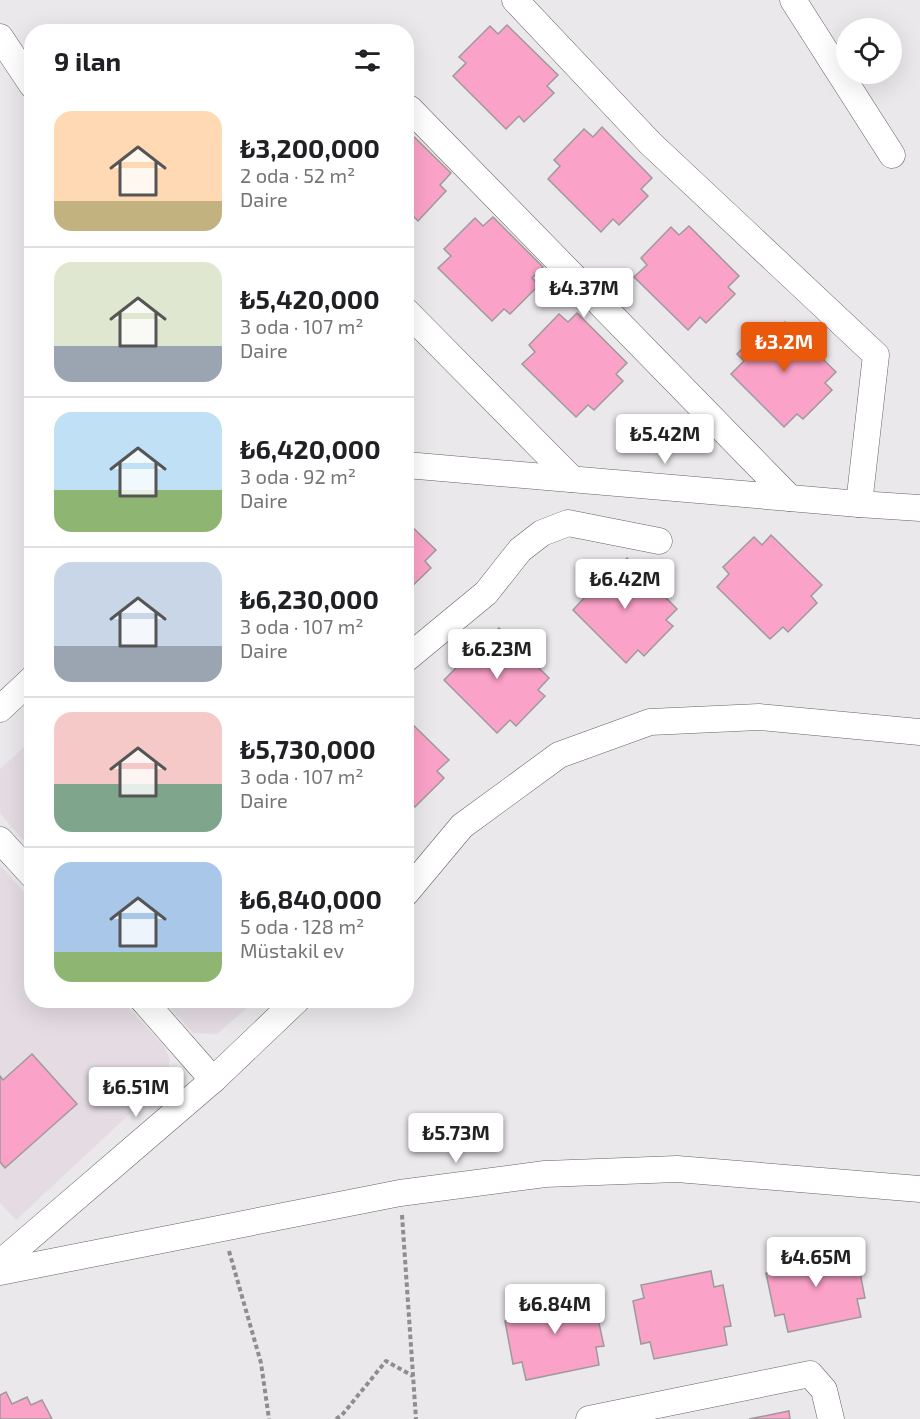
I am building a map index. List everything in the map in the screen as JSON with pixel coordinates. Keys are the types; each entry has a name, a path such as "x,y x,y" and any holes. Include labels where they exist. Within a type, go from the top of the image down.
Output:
{"street":[{"path":"515,0 650,143 876,355 859,504"},
{"path":"793,0 892,155"},
{"path":"0,37 24,73"},
{"path":"414,113 790,498"},
{"path":"414,319 572,479"},
{"path":"414,466 859,504 920,507"},
{"path":"414,652 486,593 520,550 542,533 568,523 659,541"},
{"path":"0,709 24,686"},
{"path":"414,883 462,826 559,755 650,722 759,717 920,732"},
{"path":"0,840 24,866"},
{"path":"150,1008 213,1080"},
{"path":"0,1263 213,1080 289,1008"},
{"path":"0,1272 400,1193 545,1174 677,1169 920,1190"},
{"path":"589,1419 810,1374 824,1389 831,1419"}],"path":[{"path":"400,1193 416,1419"},
{"path":"222,1228 261,1363 269,1419"},
{"path":"336,1419 342,1415 386,1361 413,1376"}],"shaded area":[{"path":"24,747 24,841 0,813 0,769"},
{"path":"0,865 24,892 24,1008 129,1008 164,1046 170,1059 166,1080 16,1220 0,1203"},
{"path":"170,1008 247,1008 217,1034 193,1033"}],"building":[{"path":"507,25 558,75 547,86 554,93 524,122 519,116 506,129 453,76 466,63 459,57 490,26 498,34"},
{"path":"602,127 652,178 641,189 648,196 619,225 613,219 601,232 548,179 560,166 554,160 584,129 593,137"},
{"path":"414,137 451,173 440,185 446,191 418,221 414,217"},
{"path":"493,217 543,267 532,278 539,285 510,314 504,309 492,321 438,268 451,256 444,249 475,218 483,226"},
{"path":"689,226 739,276 728,287 735,294 706,323 700,317 688,330 634,277 647,265 641,258 671,227 679,235"},
{"path":"577,313 627,363 616,374 623,381 594,410 588,405 576,417 522,364 535,352 529,345 559,314 568,322"},
{"path":"785,322 836,372 825,383 832,390 803,419 797,414 784,427 731,374 744,361 737,354 768,323 776,332"},
{"path":"414,529 436,550 425,561 431,568 414,584"},
{"path":"771,535 822,585 811,596 817,603 788,632 783,627 770,639 717,587 729,574 723,567 754,537 762,545"},
{"path":"627,558 677,609 666,620 673,626 644,656 638,650 626,663 573,610 585,597 579,591 609,560 618,568"},
{"path":"499,628 549,678 538,690 545,696 516,726 510,720 497,733 444,680 457,667 451,661 481,630 489,638"},
{"path":"414,726 449,760 437,771 444,778 415,807"},
{"path":"32,1054 77,1104 5,1168 0,1162 0,1076 3,1080"},
{"path":"845,1244 848,1259 857,1257 865,1298 857,1299 861,1317 788,1332 784,1314 775,1316 766,1273 778,1271 775,1258"},
{"path":"711,1271 714,1287 723,1285 731,1326 724,1327 727,1345 654,1359 650,1342 641,1344 633,1301 644,1298 641,1285"},
{"path":"583,1291 586,1307 595,1305 604,1346 596,1347 599,1365 526,1380 522,1362 513,1364 505,1321 516,1319 513,1305"},
{"path":"6,1392 12,1404 27,1397 31,1405 42,1400 52,1419 0,1419 0,1395"},
{"path":"789,1411 790,1419 749,1419"}]}
